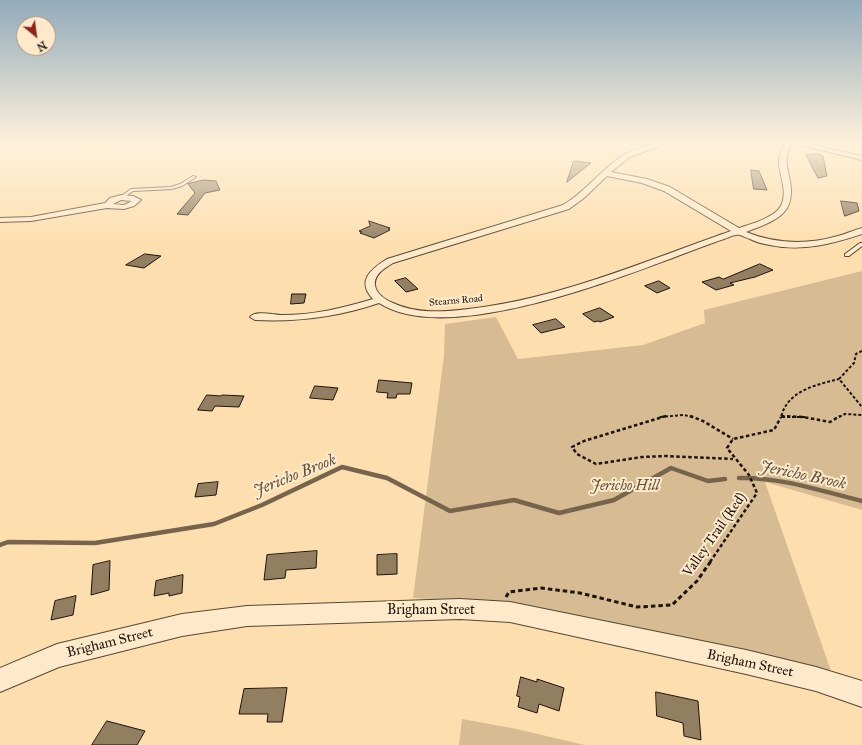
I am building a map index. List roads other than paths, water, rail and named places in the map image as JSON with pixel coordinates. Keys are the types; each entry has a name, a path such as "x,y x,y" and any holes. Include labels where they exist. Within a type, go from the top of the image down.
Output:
{"street":[{"path":"255,317 288,319 323,316 349,310 379,300 372,290 370,282 372,275 378,267 407,255 566,207 585,194 601,177"},
{"path":"622,177 655,184 667,189 736,231 756,240 801,246 827,243 862,231"},
{"name":"Stearns Road","path":"379,300 408,312 430,315 455,314 501,308 544,299 575,290 626,273 769,219 779,213 785,206 789,192 786,177"},
{"path":"0,220 31,220 108,205 124,207 135,203 137,200 134,198 122,198 112,201 108,205"},
{"name":"Brigham Street","path":"0,680 57,656 182,625 247,616 460,609 510,612 746,662 816,679 862,694"}],"lane":[{"path":"122,198 132,190 171,188 181,185 194,177"},
{"path":"847,255 862,244"}],"waterway":[{"name":"Jericho Brook","path":"0,545 8,542 95,543 214,524 262,505 342,467 387,478 450,511 514,500 559,513 614,500 671,468 708,481 725,479"},
{"name":"Jericho Brook","path":"739,478 755,478 786,482 862,501"}],"park label":[{"name":"Jericho Hill","path":"625,487"}]}
